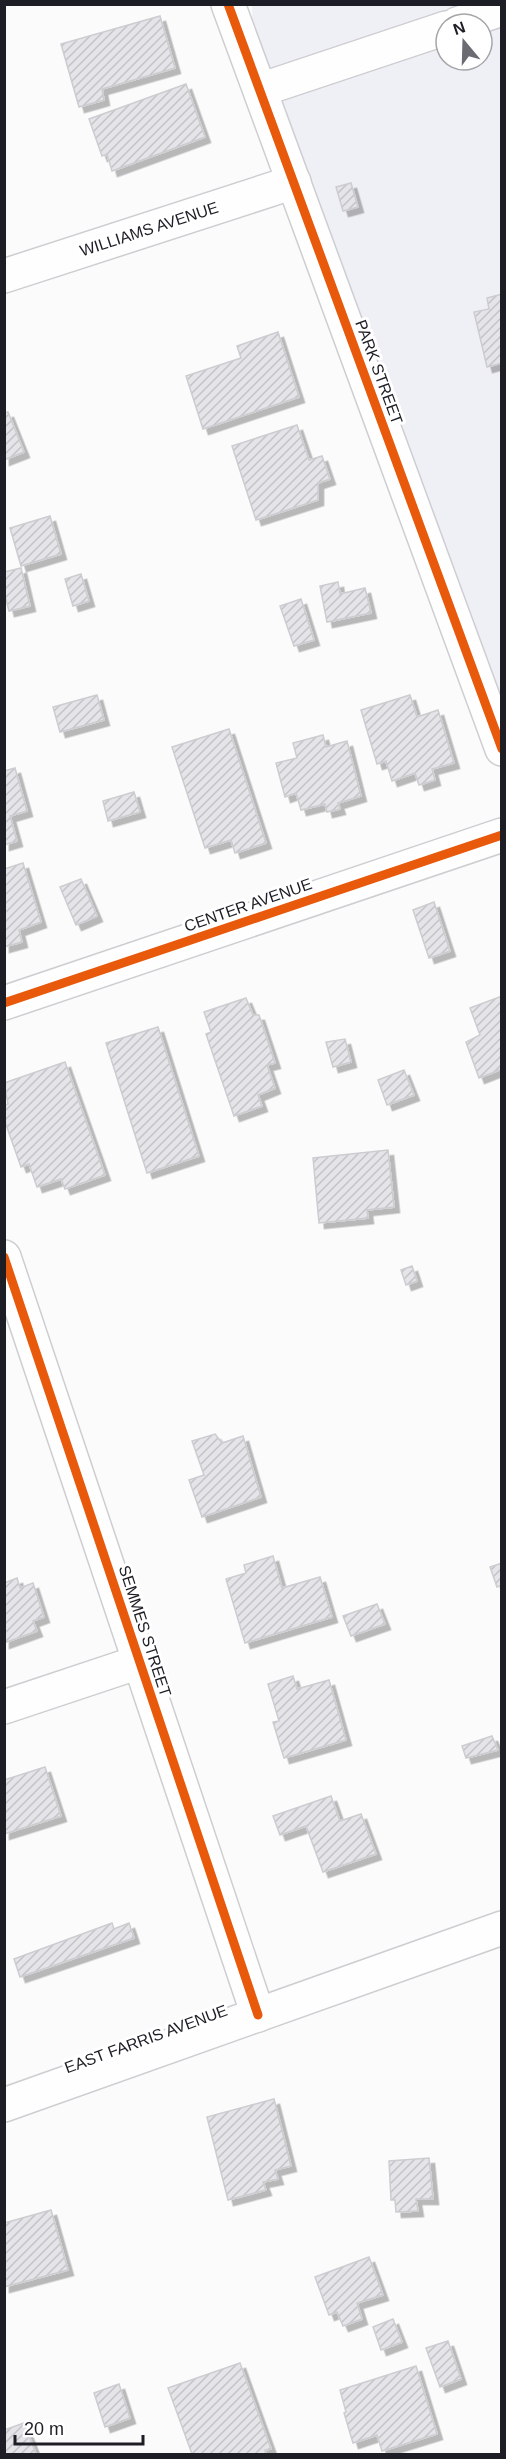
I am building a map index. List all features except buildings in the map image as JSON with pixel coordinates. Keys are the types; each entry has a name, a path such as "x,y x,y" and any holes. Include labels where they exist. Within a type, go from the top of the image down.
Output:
{"street":[{"name":"PARK STREET","path":"228,4 501,749"},
{"path":"260,90 434,32"},
{"name":"WILLIAMS AVENUE","path":"4,276 294,182"},
{"name":"CENTER AVENUE","path":"4,1004 501,835"},
{"name":"SEMMES STREET","path":"4,1257 258,2015"},
{"path":"4,1707 139,1662"},
{"name":"EAST FARRIS AVENUE","path":"4,2105 501,1928"}],"shaded area":[{"path":"252,5 501,5 501,728 256,100"}],"cycle path":[{"path":"228,4 502,749"},
{"path":"4,1003 502,835"},
{"path":"4,1257 258,2015"}]}
